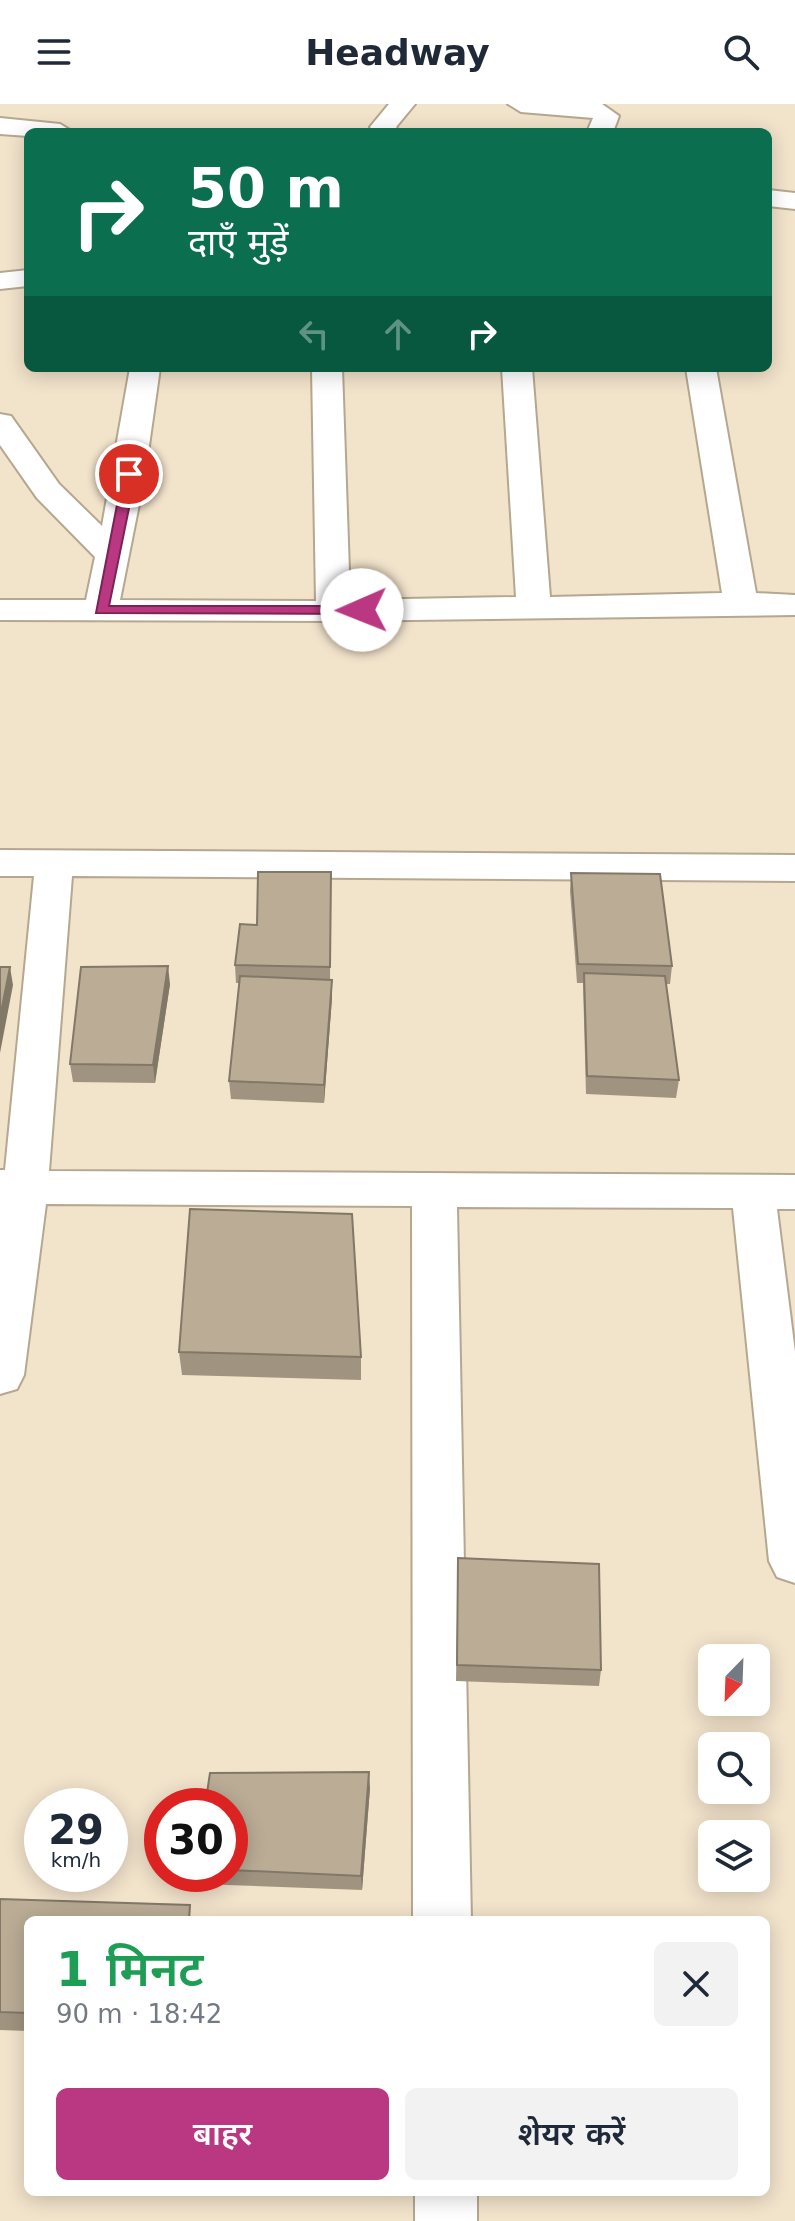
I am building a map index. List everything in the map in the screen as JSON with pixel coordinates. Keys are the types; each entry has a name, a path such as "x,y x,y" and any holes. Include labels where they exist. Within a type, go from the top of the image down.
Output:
{"street":[{"path":"384,128 402,104"},
{"path":"521,104 600,111 606,116 602,128"},
{"path":"0,126 24,128"},
{"path":"772,198 795,201"},
{"path":"0,281 24,278"},
{"path":"101,610 144,372"},
{"path":"327,372 333,611"},
{"path":"517,372 534,607"},
{"path":"702,372 741,603"},
{"path":"0,423 48,491 113,556"},
{"path":"0,610 333,611 741,603 795,605"},
{"path":"0,863 795,868"},
{"path":"0,1375 13,1187 54,864"},
{"path":"13,1187 774,1192 795,1561"},
{"path":"434,1190 442,1916"},
{"path":"446,2196 446,2221"}],"building":[{"path":"258,872 331,872 330,967 235,965 240,924 257,925"},
{"path":"571,873 660,874 672,966 578,964"},
{"path":"168,966 153,1065 70,1064 81,967"},
{"path":"0,967 10,967 0,1017"},
{"path":"584,973 665,976 679,1080 587,1076"},
{"path":"240,976 332,980 324,1085 229,1081"},
{"path":"190,1209 352,1214 361,1357 179,1352"},
{"path":"458,1558 599,1564 601,1670 457,1665"},
{"path":"369,1772 361,1876 248,1871 248,1788 208,1788 210,1773"},
{"path":"0,1899 190,1905 189,1916 24,1916 24,2013 0,2012"}],"route":[{"path":"129,474 101,610 362,610"}]}
